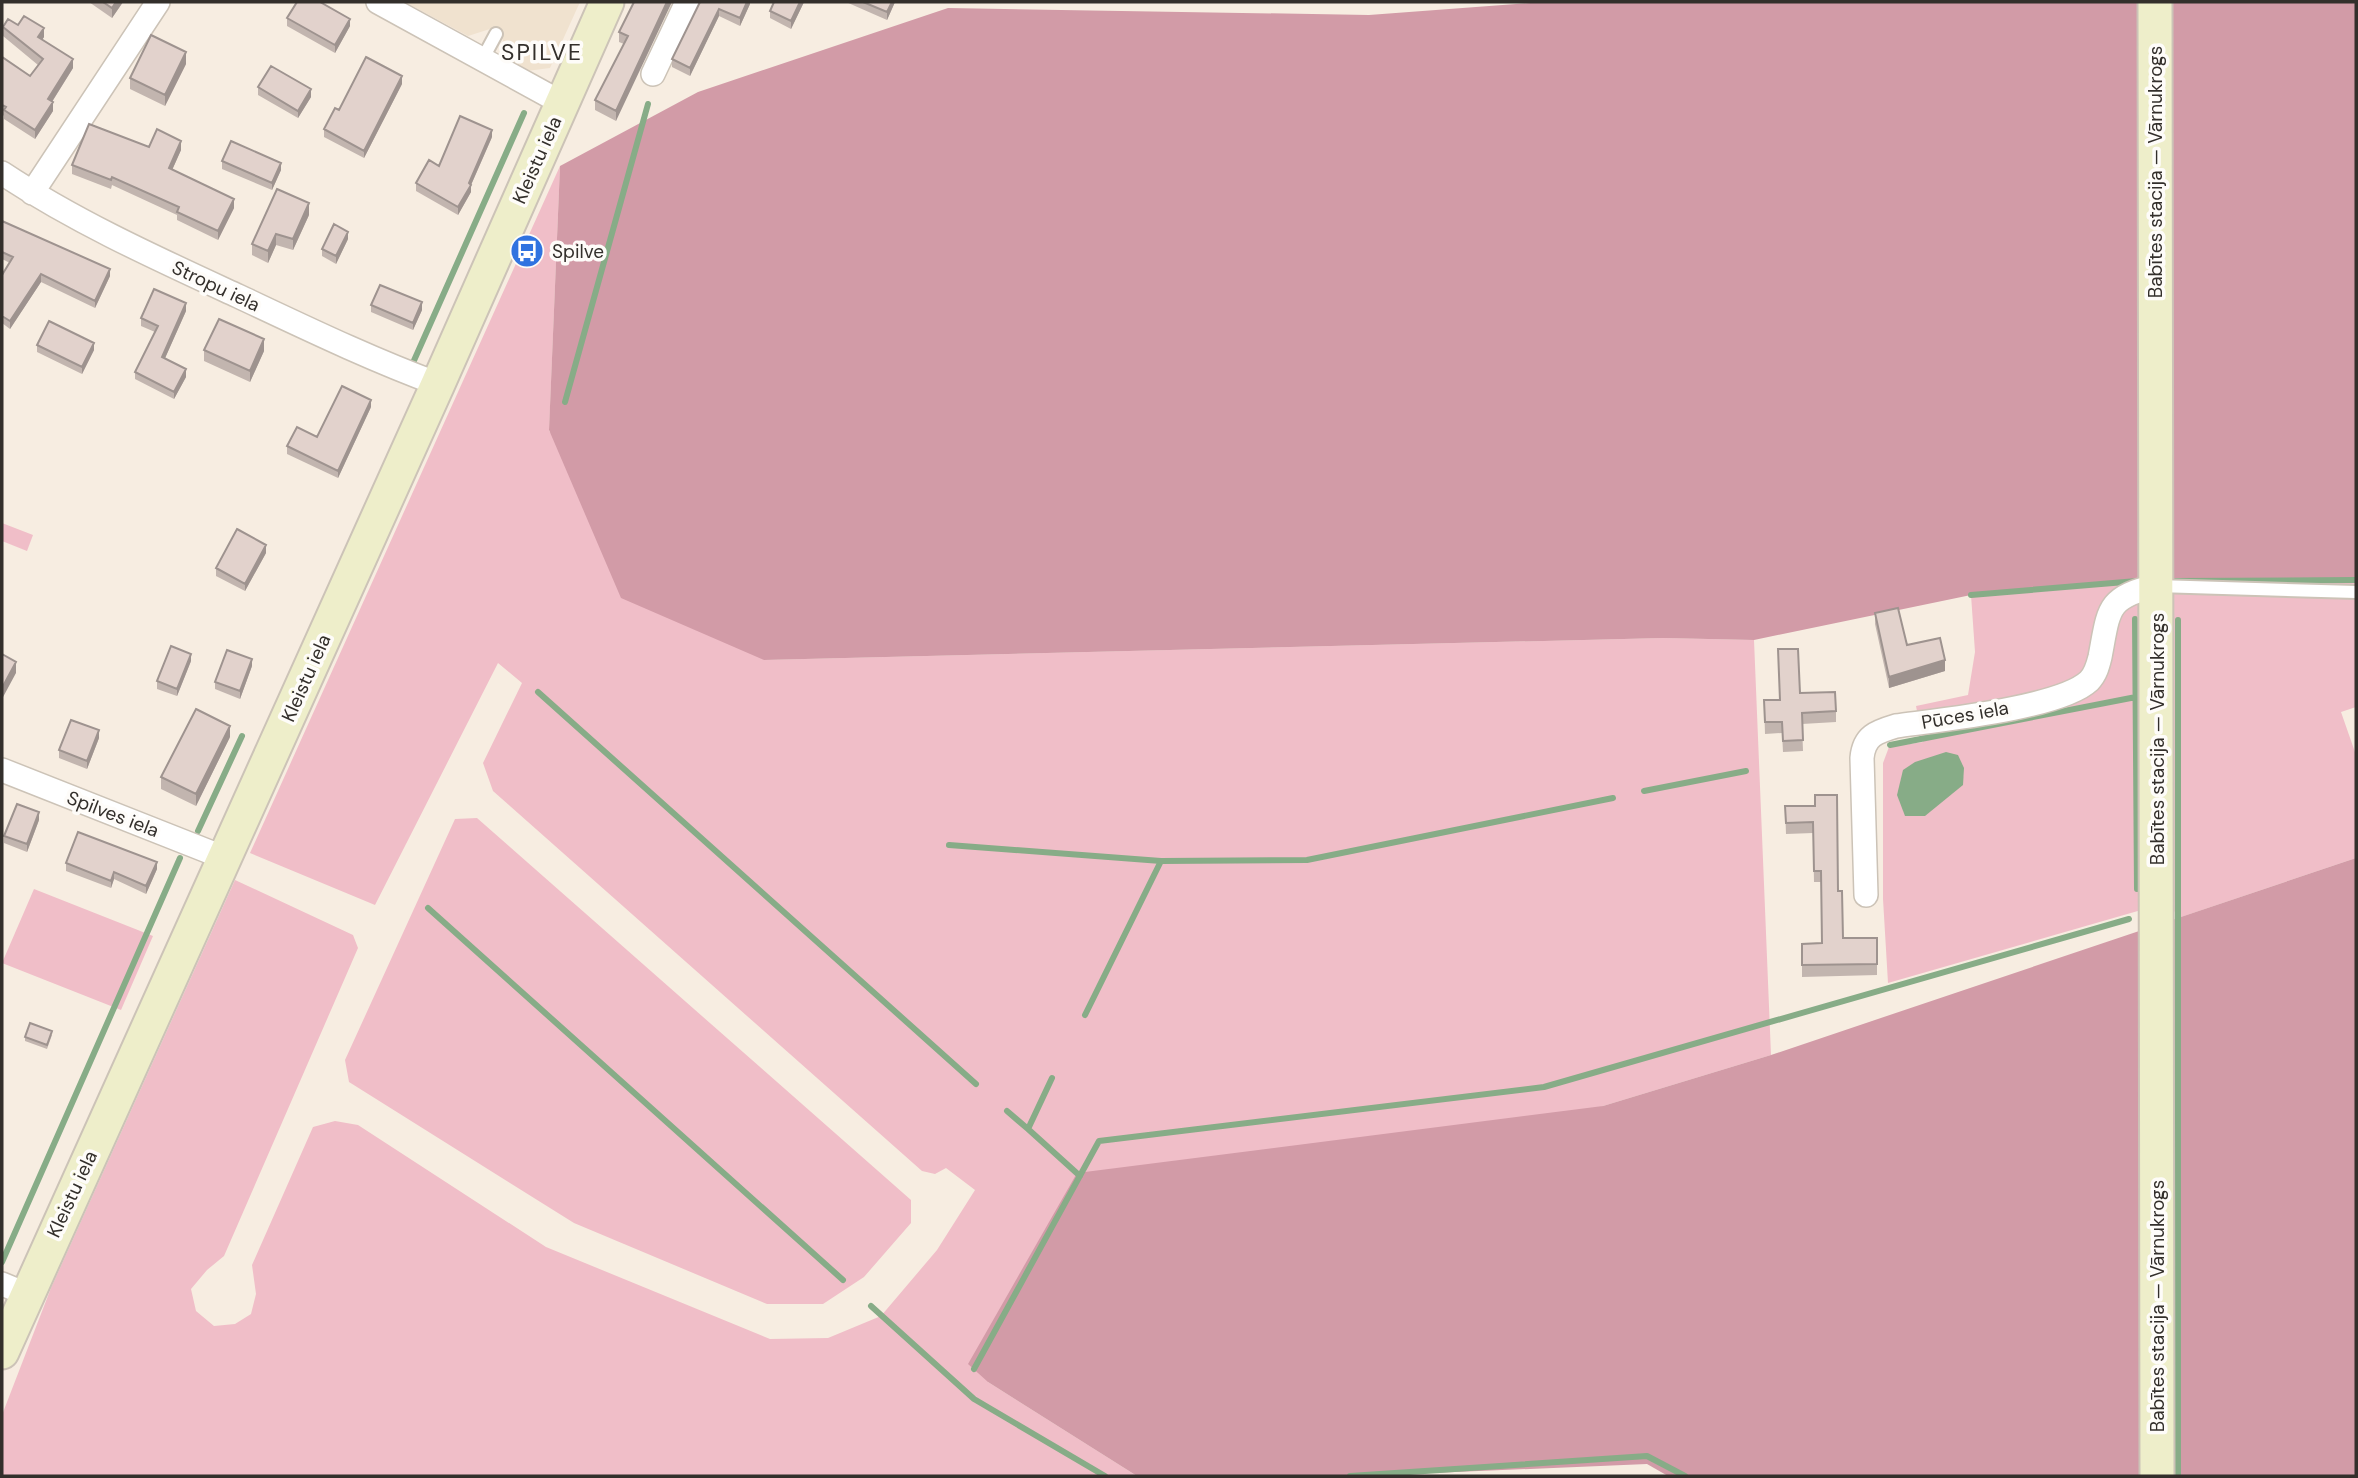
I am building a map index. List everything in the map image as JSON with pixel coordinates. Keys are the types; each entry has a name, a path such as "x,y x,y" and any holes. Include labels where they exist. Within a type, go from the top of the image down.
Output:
{"street":[{"path":"32,193 158,2"},
{"path":"378,2 562,103"},
{"name":"Kleistu iela","path":"2,1352 14,1289 225,858 439,384 607,2"},
{"path":"653,74 687,2"},
{"name":"Babītes stacija — Vārnukrogs","path":"2155,2 2157,1476"},
{"name":"Stropu iela","path":"2,173 32,193 161,260 318,333 439,384"},
{"name":"Pūces iela","path":"1866,895 1862,758 1863,746 1868,738 1876,732 1896,726 2045,701 2079,688 2091,680 2097,669 2109,611 2128,592 2156,586"},
{"name":"Spilves iela","path":"2,770 225,858"}],"lane":[{"path":"482,60 496,34"},
{"path":"2156,586 2356,592"}],"shaded area":[{"path":"405,2 580,2 550,68 527,71 508,59 503,40 490,29 468,36"},
{"path":"1544,2 2145,2 2146,581 1971,595 1754,640 1663,638 764,660 621,598 549,430 560,166 698,92 948,8 1369,15"},
{"path":"2164,2 2356,2 2356,580 2168,580"},
{"path":"560,166 549,431 764,660 1663,638 1754,640 1771,1055 1603,1106 988,1382 1137,1476 2,1476 2,1415 51,1288 235,880 353,935 358,948 224,1256 207,1270 191,1289 196,1311 214,1326 235,1324 251,1314 256,1294 252,1265 313,1127 335,1121 358,1125 546,1247 770,1339 828,1338 881,1316 937,1250 975,1190 946,1168 935,1174 922,1171 493,791 483,763 522,683 498,663 375,905 250,853"},
{"path":"2,523 33,535 27,551 2,541"},
{"path":"2356,580 2356,707 2341,712 2356,755 2356,858 2178,918 2169,902 1888,983 1883,899 1883,763 1889,747 1923,742 1916,706 1968,695 1975,652 1971,595 2146,581"},
{"path":"1946,752 1958,755 1964,768 1963,785 1925,816 1905,816 1897,795 1903,770 1915,762"},
{"path":"477,818 911,1200 911,1223 864,1277 823,1304 767,1304 574,1223 349,1082 345,1060 455,819"},
{"path":"2356,858 2356,1476 1668,1476 1647,1464 1360,1476 1137,1476 988,1382 968,1364 1077,1173 1603,1106 1771,1055"},
{"path":"34,889 153,936 121,1010 2,963"}],"building":[{"path":"103,2 116,2 112,8"},
{"path":"297,2 320,2 350,19 335,45 287,18"},
{"path":"634,2 667,2 616,111 595,100 628,36 619,32"},
{"path":"700,2 747,2 740,18 719,9 690,68 672,59"},
{"path":"774,2 800,2 791,21 770,11"},
{"path":"863,2 892,2 887,12"},
{"path":"24,16 44,28 38,37 73,59 48,99 53,102 35,130 4,110 6,107 2,105 2,57 30,76 43,59 3,27 8,19 18,25"},
{"path":"151,35 186,52 165,95 130,78"},
{"path":"366,57 402,76 364,151 324,129 335,108 339,110"},
{"path":"271,66 311,89 298,111 258,87"},
{"path":"460,116 492,130 469,183 471,185 458,207 416,183 429,160 439,166"},
{"path":"89,124 149,147 157,129 181,141 169,168 234,199 218,231 177,212 179,207 112,177 111,180 72,165"},
{"path":"231,141 281,163 272,183 222,161"},
{"path":"277,189 309,203 293,239 276,234 268,251 252,244"},
{"path":"2,221 110,269 95,301 41,274 10,321 2,316 2,275 13,257 2,252"},
{"path":"334,224 348,232 336,256 322,249"},
{"path":"380,285 422,302 413,323 371,305"},
{"path":"154,289 186,303 162,357 186,369 174,392 135,372 158,326 141,318"},
{"path":"219,319 264,339 250,371 204,350"},
{"path":"49,321 94,343 82,367 37,345"},
{"path":"342,386 371,400 338,471 287,446 297,427 317,437"},
{"path":"237,529 266,545 245,584 216,568"},
{"path":"1898,608 1907,645 1940,638 1945,660 1889,677 1875,613"},
{"path":"171,646 191,654 177,689 157,681"},
{"path":"1778,649 1798,649 1800,693 1835,692 1836,711 1802,713 1803,740 1783,741 1782,722 1765,722 1764,700 1780,700"},
{"path":"227,650 252,659 240,691 215,682"},
{"path":"2,654 16,662 2,688"},
{"path":"196,709 230,726 196,794 161,777"},
{"path":"71,720 99,730 87,761 59,750"},
{"path":"1815,795 1837,795 1838,891 1842,891 1843,938 1877,938 1877,964 1802,965 1802,944 1822,943 1821,871 1814,871 1813,822 1786,823 1785,806 1815,806"},
{"path":"17,804 39,812 27,844 4,836"},
{"path":"78,832 157,862 146,886 114,872 111,881 66,863"},
{"path":"30,1023 52,1031 47,1045 25,1037"}],"waterway":[{"path":"565,402 648,104"},
{"path":"412,365 524,113"},
{"path":"2176,581 2356,580"},
{"path":"1971,595 2137,581"},
{"path":"2135,619 2137,889"},
{"path":"2178,620 2178,1476"},
{"path":"538,692 976,1084"},
{"path":"1890,745 2136,697"},
{"path":"198,831 242,736"},
{"path":"1644,791 1746,771"},
{"path":"1085,1015 1161,861 1307,860 1613,798"},
{"path":"949,845 1161,861"},
{"path":"2,1262 180,858"},
{"path":"428,908 843,1280"},
{"path":"974,1369 1099,1141 1544,1087 2129,919"},
{"path":"1052,1078 1028,1129 1080,1176"},
{"path":"1007,1111 1028,1129"},
{"path":"871,1306 974,1399 1105,1476"},
{"path":"1350,1476 1647,1456 1685,1476"}],"place":[{"name":"Spilve","path":"527,251"}],"district":[{"name":"SPILVE","path":"542,52"}]}
